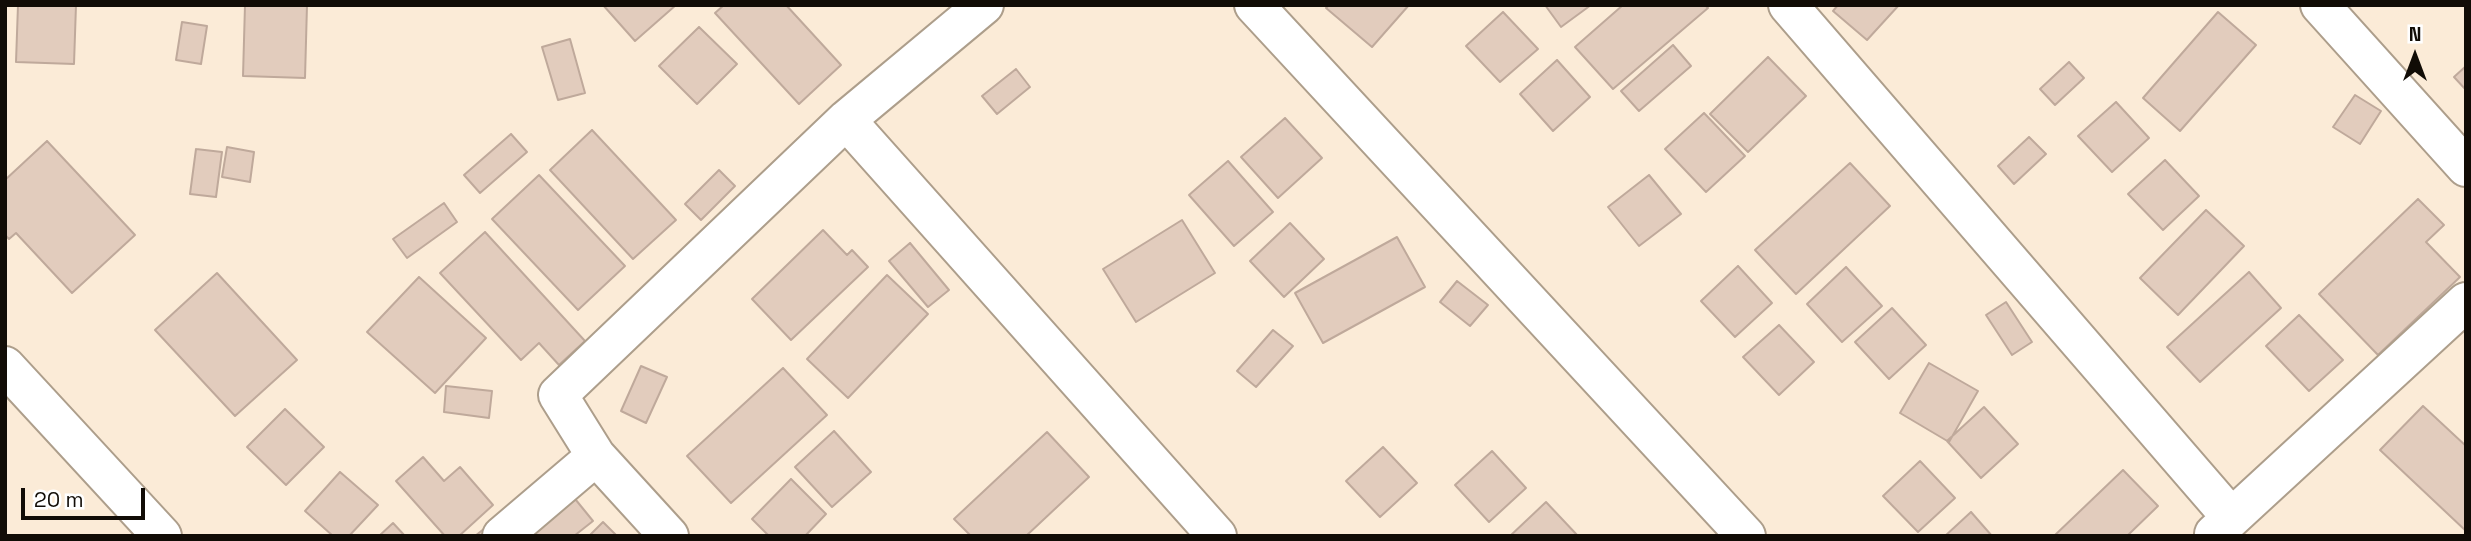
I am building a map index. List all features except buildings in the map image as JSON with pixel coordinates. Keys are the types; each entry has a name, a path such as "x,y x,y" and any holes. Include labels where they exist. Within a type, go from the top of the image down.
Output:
{"street":[{"path":"668,536 596,456 558,395 846,120 984,5"},
{"path":"1254,5 1746,536"},
{"path":"1788,5 2222,526 2466,302"},
{"path":"2320,5 2466,167"},
{"path":"846,120 1217,536"},
{"path":"5,366 162,536"},
{"path":"502,536 596,456"}]}
